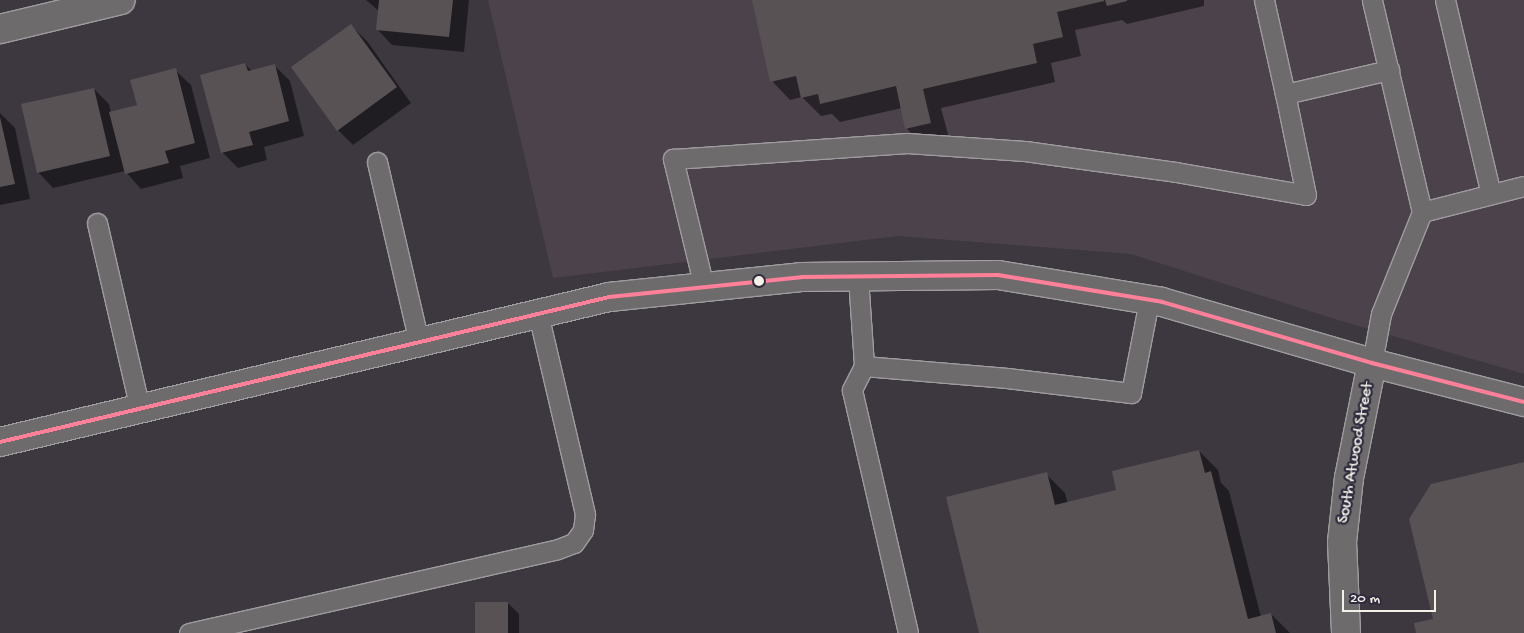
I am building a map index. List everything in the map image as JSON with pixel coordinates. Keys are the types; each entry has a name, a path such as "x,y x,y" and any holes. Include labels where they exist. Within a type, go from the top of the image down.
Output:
{"street":[{"path":"0,29 121,0"},
{"path":"0,442 609,297 801,277 998,275 1149,300 1372,363 1524,402"},
{"name":"South Atwood Street","path":"1346,633 1342,542 1349,478 1372,363"}],"lane":[{"path":"704,287 673,159 907,143 1025,151 1176,172 1306,195 1264,0"},
{"path":"1372,0 1422,212 1381,314 1372,363"},
{"path":"1445,0 1491,194"},
{"path":"1285,94 1389,70"},
{"path":"377,162 419,342"},
{"path":"1422,212 1524,186"},
{"path":"97,223 140,409"},
{"path":"858,277 864,366 852,390 908,633"},
{"path":"864,366 1007,378 1131,393 1149,300"},
{"path":"189,633 558,549 574,543 583,530 585,514 538,314"}],"shaded area":[{"path":"488,0 1524,0 1524,374 1338,320 1131,254 898,236 553,278"}],"building":[{"path":"379,0 453,0 449,37 376,30"},
{"path":"752,0 1104,1 1057,12 1063,37 1033,44 1037,63 923,89 931,123 905,129 896,86 820,104 818,94 801,98 796,76 770,82"},
{"path":"1105,0 1127,0 1127,1 1107,6"},
{"path":"351,24 397,87 337,131 291,67"},
{"path":"245,63 248,71 275,64 289,121 249,132 253,145 221,153 200,75"},
{"path":"176,68 195,143 165,151 169,163 125,174 109,112 137,105 130,80"},
{"path":"94,88 110,156 37,173 21,104"},
{"path":"0,117 15,184 0,187"},
{"path":"1199,450 1205,473 1211,471 1248,619 1271,613 1276,633 979,633 946,497 1047,472 1055,505 1116,490 1112,471"},
{"path":"1524,462 1524,633 1416,633 1414,623 1433,619 1409,519 1431,484"},
{"path":"475,602 508,602 508,633 475,633"}],"transit line":[{"path":"0,442 609,297 801,277 998,275 1162,302 1372,363 1524,402"}]}
